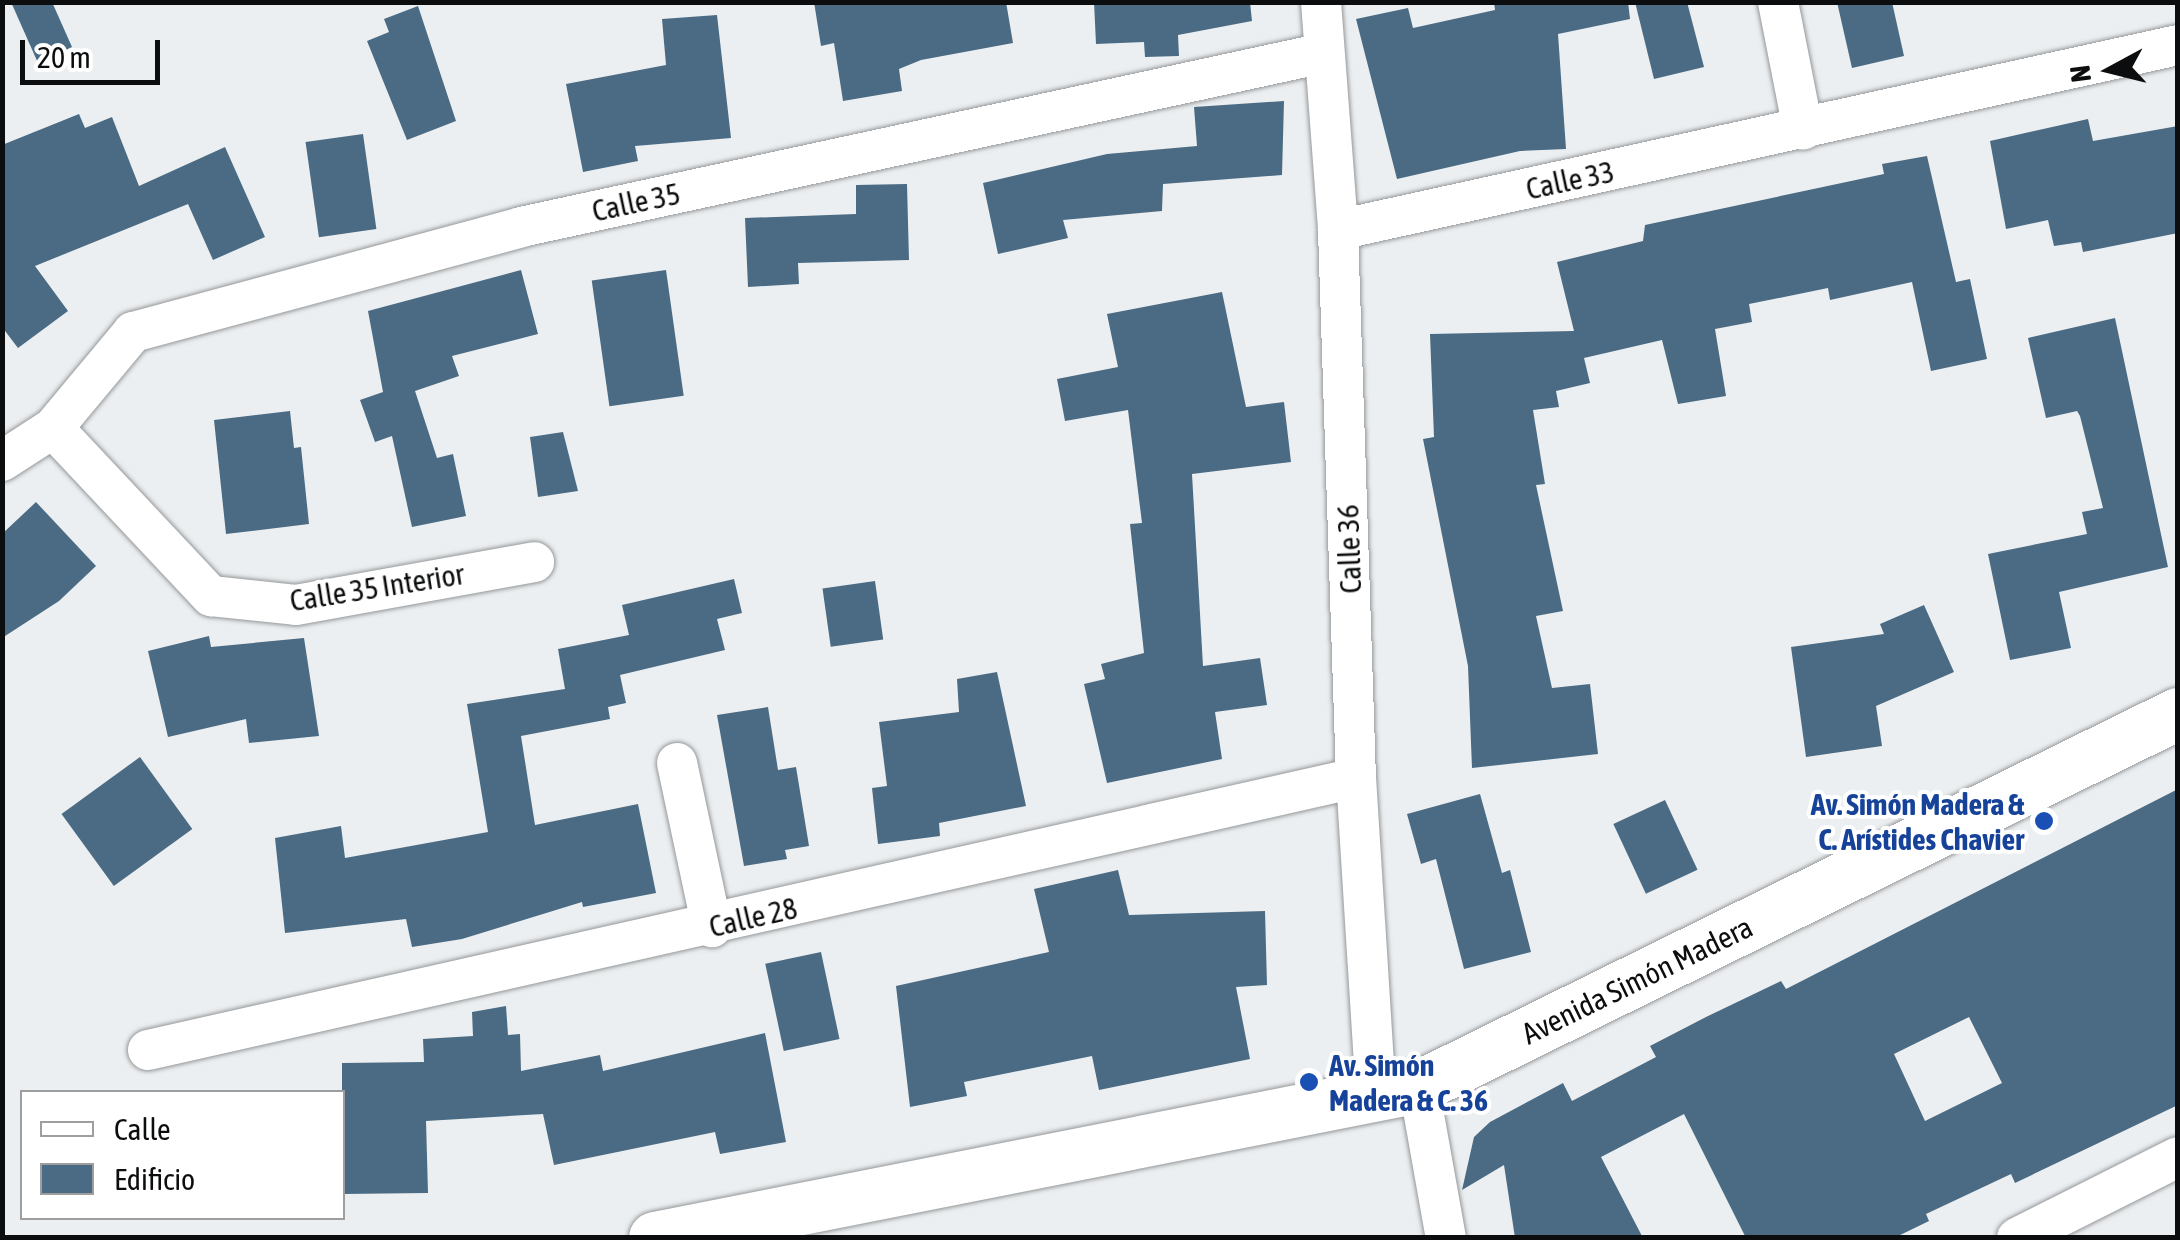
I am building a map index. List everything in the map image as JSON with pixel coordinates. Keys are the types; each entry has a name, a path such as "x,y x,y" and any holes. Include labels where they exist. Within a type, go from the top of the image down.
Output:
{"street":[{"name":"Calle 36","path":"1321,2 1338,230 1356,778 1398,1092 1446,1238"},
{"path":"1778,2 1802,130"},
{"name":"Calle 33","path":"1338,230 2178,45"},
{"name":"Calle 35","path":"2,461 53,428 134,332 520,227 1324,53"},
{"name":"Calle 35 Interior","path":"53,428 211,596 296,605 534,562"},
{"name":"Avenida Simón Madera","path":"655,1238 1398,1092 2178,714"},
{"path":"677,763 712,927"},
{"name":"Calle 28","path":"148,1050 712,927 1356,778"},
{"path":"2017,1238 2178,1157"}],"building":[{"path":"11,2 52,2 72,47 38,63"},
{"path":"814,2 1006,2 1013,43 921,60 899,69 902,91 843,101 834,43 821,46"},
{"path":"1094,2 1250,2 1252,21 1178,35 1179,56 1145,57 1144,42 1096,44"},
{"path":"1494,2 1628,2 1630,19 1558,34 1566,149 1520,151 1397,179 1356,19 1408,8 1413,28 1495,10"},
{"path":"1635,2 1687,2 1704,67 1654,79"},
{"path":"1837,2 1892,2 1904,56 1852,68"},
{"path":"418,6 456,121 407,140 367,41 389,32 384,19"},
{"path":"717,15 731,138 635,146 638,161 583,172 566,84 666,65 662,19"},
{"path":"1284,101 1282,175 1163,184 1162,211 1063,220 1068,238 998,254 983,183 1107,154 1197,146 1194,107"},
{"path":"79,114 85,128 112,117 139,186 225,147 265,237 213,260 188,204 35,266 68,311 18,348 2,327 2,145"},
{"path":"2088,119 2093,141 2178,126 2178,233 2083,252 2081,242 2054,246 2048,220 2006,229 1990,141"},
{"path":"363,134 376,229 319,237 306,142"},
{"path":"1927,156 1956,282 1970,279 1987,359 1931,371 1912,282 1830,300 1828,288 1749,304 1752,322 1715,329 1726,396 1678,404 1662,340 1584,358 1590,383 1556,391 1559,407 1533,410 1545,484 1536,485 1563,611 1536,616 1552,688 1590,684 1598,754 1472,768 1468,666 1423,439 1434,437 1430,334 1574,331 1557,262 1643,241 1645,225 1884,174 1882,164"},
{"path":"907,184 909,260 798,263 799,284 748,287 745,218 856,214 856,185"},
{"path":"521,270 538,334 452,356 459,376 415,391 437,458 453,454 466,516 412,527 392,436 375,442 360,400 383,392 368,311"},
{"path":"666,270 684,396 609,406 592,280"},
{"path":"1222,292 1246,407 1284,402 1291,462 1192,474 1203,666 1260,658 1267,705 1215,712 1222,759 1107,783 1084,684 1105,679 1101,664 1144,653 1130,524 1142,523 1128,410 1065,421 1057,379 1118,367 1107,314"},
{"path":"2115,318 2168,567 2059,592 2071,648 2010,660 1988,554 2087,534 2082,512 2103,508 2080,416 2077,411 2046,418 2028,338"},
{"path":"290,411 294,448 301,447 309,524 226,534 214,420"},
{"path":"563,432 578,491 538,497 530,437"},
{"path":"36,502 96,566 59,601 2,638 2,534"},
{"path":"734,579 742,613 717,619 725,650 620,675 626,703 608,707 610,719 521,736 535,825 638,804 656,893 583,907 582,902 462,939 412,947 406,919 285,933 275,838 341,826 345,858 488,832 467,704 565,689 558,649 629,635 622,605"},
{"path":"875,581 883,639 831,647 823,588"},
{"path":"1924,605 1954,672 1876,706 1882,746 1806,757 1791,647 1884,634 1880,624"},
{"path":"209,636 211,647 304,638 319,736 249,743 246,719 168,737 148,651"},
{"path":"997,672 1026,806 939,823 940,836 878,844 872,788 887,786 879,722 959,712 957,679"},
{"path":"768,707 778,770 796,767 809,846 785,850 787,859 744,866 717,715"},
{"path":"140,757 192,829 114,886 62,814"},
{"path":"2178,789 2178,1105 2015,1183 2011,1174 1926,1214 1929,1221 1894,1238 1746,1238 1684,1114 1601,1157 1643,1238 1515,1238 1504,1165 1462,1190 1474,1137 1490,1122 1563,1083 1572,1101 1656,1057 1650,1046 1781,981 1786,989","holes":["1969,1017 2002,1083 1925,1121 1894,1054"]},
{"path":"1480,794 1502,873 1510,870 1531,952 1464,969 1436,859 1421,864 1407,814"},
{"path":"1665,800 1698,870 1646,894 1613,824"},
{"path":"1118,870 1129,915 1265,911 1267,985 1236,987 1250,1059 1099,1090 1092,1056 964,1082 967,1096 910,1107 896,986 1049,952 1034,889"},
{"path":"821,952 840,1039 784,1051 765,964"},
{"path":"506,1006 508,1035 520,1034 521,1071 600,1055 603,1071 765,1033 786,1142 720,1154 715,1132 554,1165 543,1114 426,1121 428,1193 345,1194 342,1063 424,1062 423,1039 473,1036 472,1012"}],"place":[{"name":"Av. Simón Madera & C. Arístides Chavier","path":"2044,821"},
{"name":"Av. Simón Madera & C. 36","path":"1309,1082"}]}
